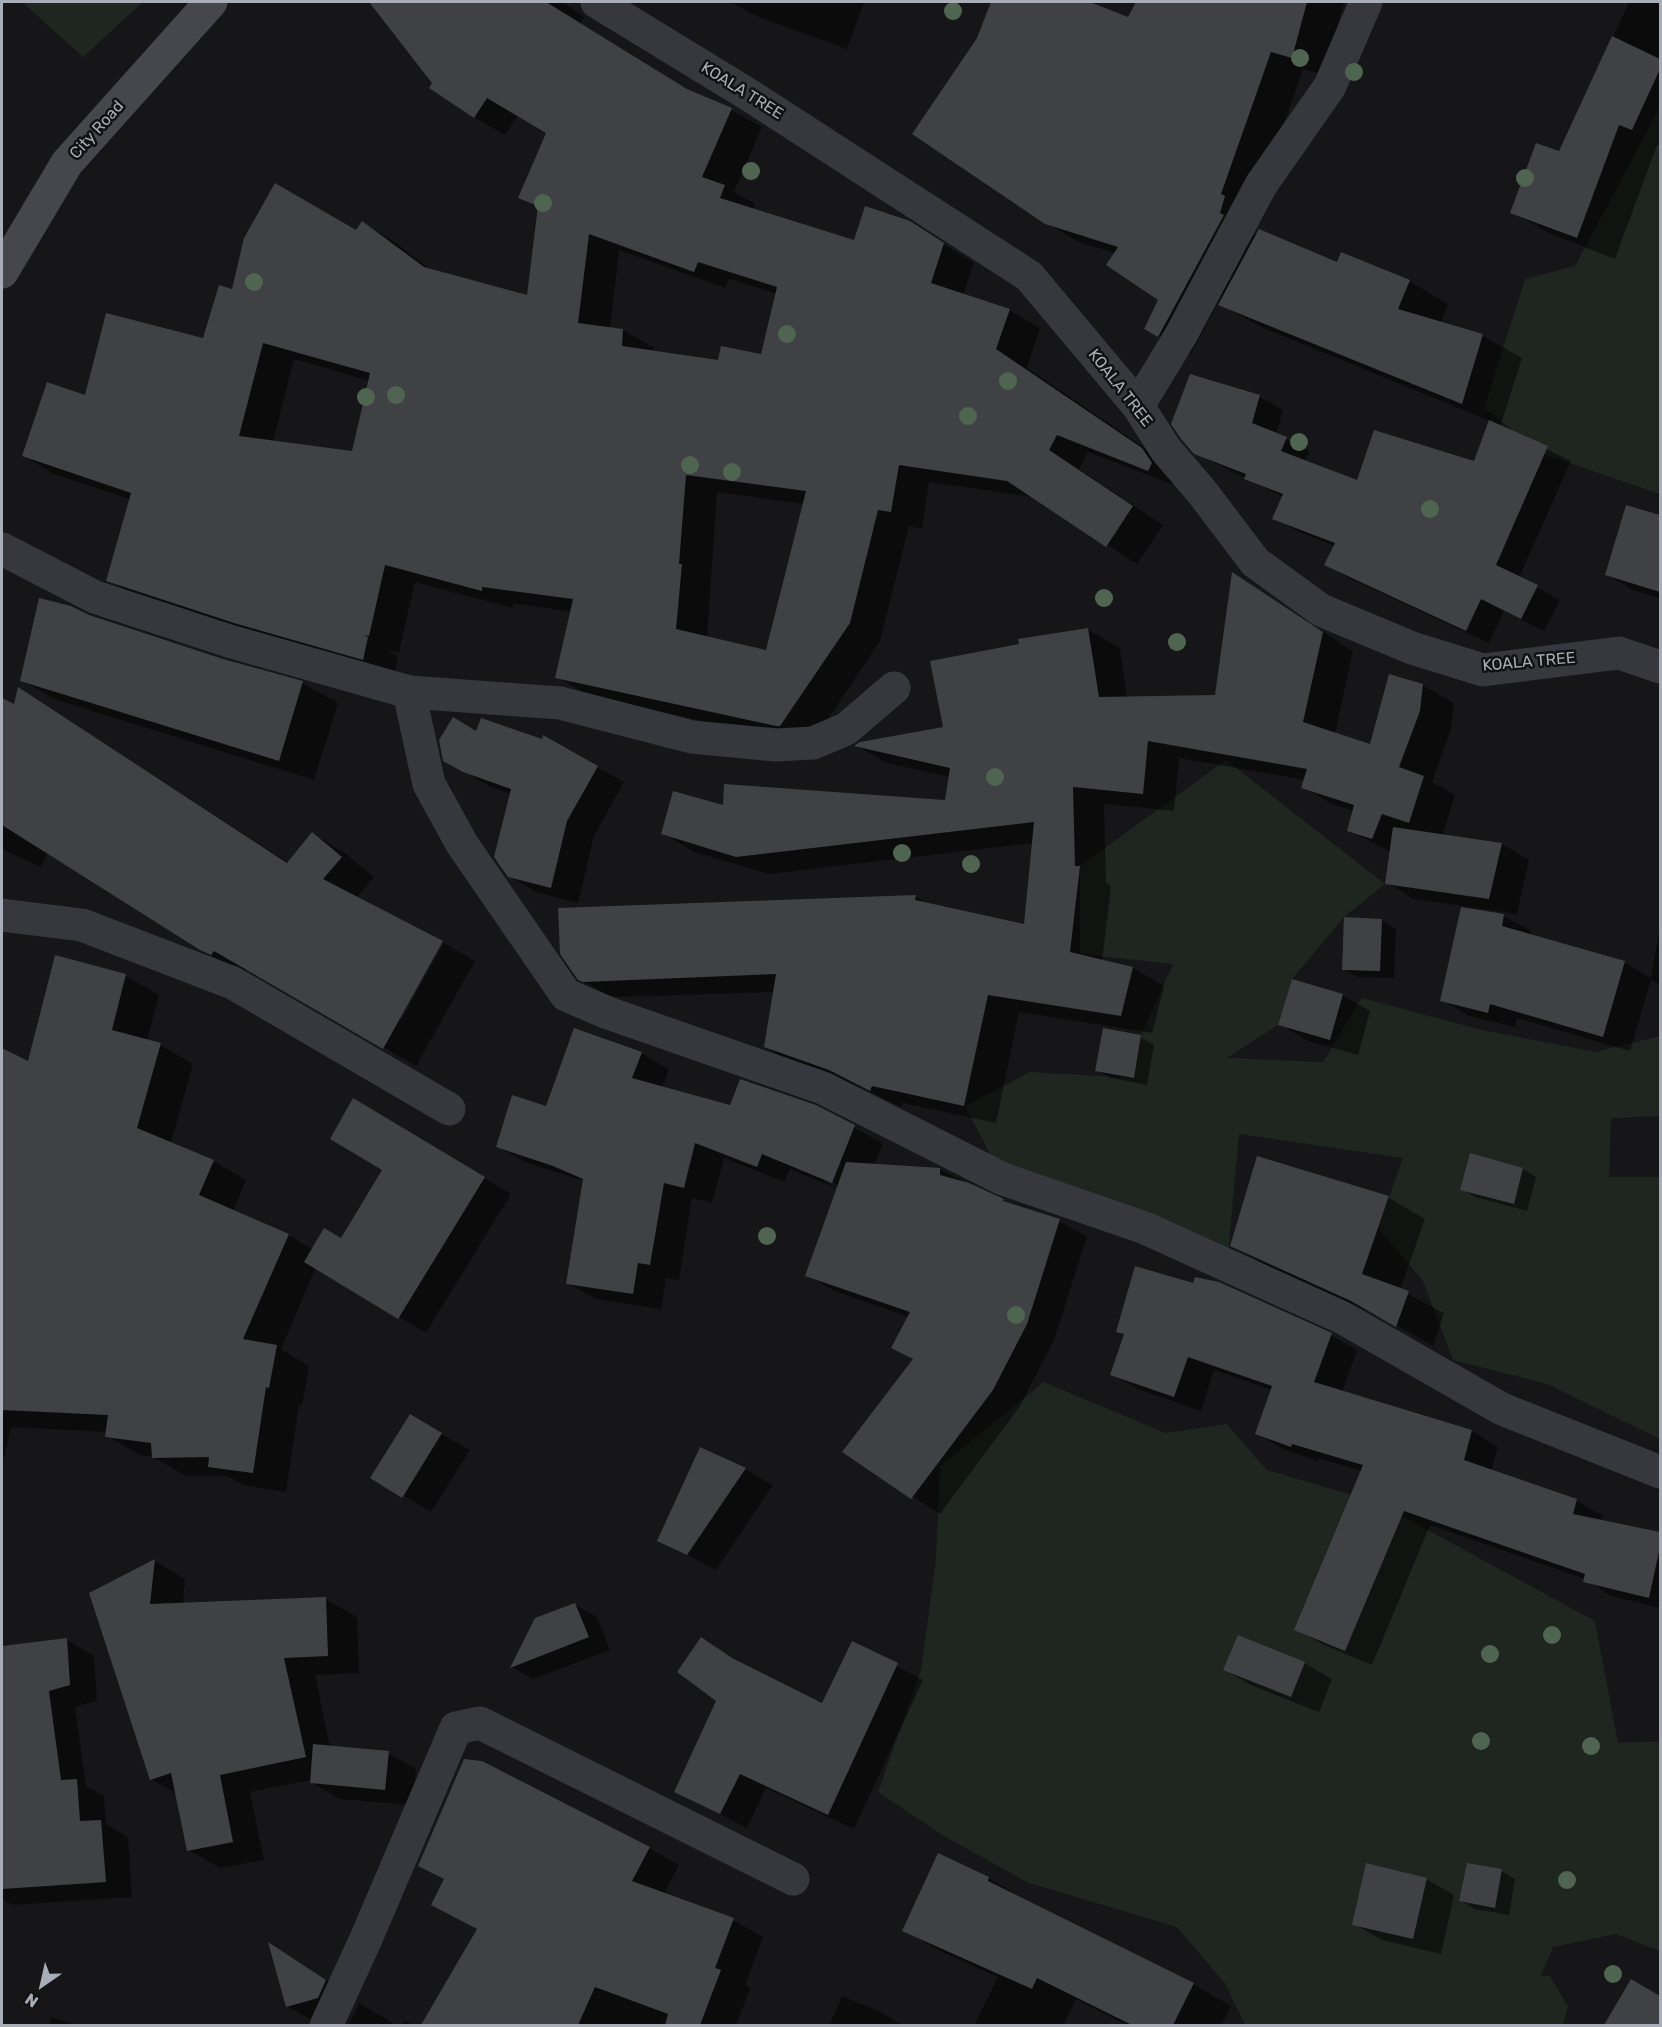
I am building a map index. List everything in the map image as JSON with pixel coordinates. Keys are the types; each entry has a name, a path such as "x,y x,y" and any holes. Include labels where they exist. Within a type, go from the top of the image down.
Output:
{"main road":[{"name":"City Road","path":"2,272 67,163 211,2"}],"street":[{"name":"KOALA TREE","path":"597,2 749,95 1029,276 1138,405 1166,450 1202,492 1255,562 1321,610 1412,648 1483,670 1619,653 1660,667"},
{"path":"1138,405 1181,334 1261,185 1330,86 1366,2"},
{"path":"2,549 95,597 229,641 409,692 560,703 692,737 776,745 813,743 846,729 894,688"},
{"path":"409,692 429,784 462,844 566,995 608,1013 823,1088 1004,1179 1145,1228 1342,1318 1502,1409 1660,1472"},
{"path":"2,915 82,925 233,983 449,1108"},
{"path":"326,2025 366,1941 456,1728 480,1723 793,1879"}],"shaded area":[{"path":"22,2 143,2 83,57"},
{"path":"1660,107 1660,494 1543,454 1484,408 1525,279 1575,266"},
{"path":"1226,760 1385,884 1344,917 1292,979 1278,1025 1227,1058 1323,1062 1362,998 1482,1030 1596,1052 1660,1036 1660,1116 1611,1118 1609,1177 1660,1177 1660,1439 1547,1384 1453,1360 1423,1281 1378,1228 1403,1158 1239,1134 1228,1253 1003,1179 965,1106 1030,1072 1134,1078 1141,1035 1173,964 1080,954 1080,866"},
{"path":"1044,1382 1165,1433 1227,1424 1267,1470 1376,1502 1595,1621 1618,1743 1660,1741 1660,1951 1616,1934 1553,1947 1541,1976 1550,1976 1568,2006 1563,2025 1245,2025 1226,1985 1177,1927 1029,1883 944,1836 878,1792 921,1670 936,1559 940,1466"}],"building":[{"path":"369,2 546,2 687,89 732,108 702,177 725,185 720,198 854,240 865,206 910,221 944,243 931,283 1010,309 996,349 1142,448 1152,463 1148,471 1057,435 1049,450 1133,506 1106,547 1007,481 899,465 891,512 878,510 850,623 780,726 555,678 573,599 482,587 482,591 385,565 369,636 363,635 368,637 363,660 234,623 106,581 131,493 22,456 47,382 85,395 106,313 203,338 219,285 232,289 244,238 275,183 356,230 362,221 424,267 527,295 538,206 518,198 546,133 487,98 474,118 429,88 432,83","holes":["589,234 694,272 698,262 777,287 761,354 721,346 718,360 622,346 623,329 578,323","263,343 370,373 352,451 239,436","686,475 806,491 766,650 676,629 682,564 679,564"]},
{"path":"991,2 1090,2 1128,17 1136,2 1307,2 1292,58 1271,52 1221,194 1225,196 1220,213 1224,215 1158,337 1144,329 1158,300 1106,265 1118,247 1045,224 912,134 977,38"},
{"path":"1612,36 1660,59 1660,69 1632,130 1619,125 1577,238 1510,213 1536,143 1559,151"},
{"path":"1259,229 1337,262 1341,252 1410,280 1398,309 1483,334 1462,404 1218,305"},
{"path":"1190,374 1260,395 1252,423 1287,437 1281,451 1357,480 1374,430 1474,461 1489,420 1548,446 1496,565 1538,585 1521,619 1481,599 1466,631 1324,565 1335,543 1272,519 1283,494 1244,479 1246,474 1194,454 1181,439 1171,424"},
{"path":"1626,505 1660,515 1660,592 1605,575"},
{"path":"1232,572 1323,632 1303,722 1370,744 1389,674 1423,684 1420,711 1399,767 1424,776 1409,823 1382,814 1372,839 1347,831 1354,805 1301,788 1307,769 1148,741 1143,794 1073,787 1075,866 1080,866 1070,952 1133,967 1121,1016 988,995 964,1106 872,1086 870,1091 829,1070 764,1047 776,974 583,982 578,980 560,954 558,908 916,895 915,900 1024,924 1034,822 736,857 661,834 673,791 723,805 724,784 945,800 950,768 854,746 860,742 943,727 930,661 1019,644 1018,639 1088,628 1099,697 1215,695"},
{"path":"39,598 71,606 89,615 223,659 303,681 279,761 20,681"},
{"path":"18,687 287,863 312,832 342,857 323,879 443,941 383,1049 214,951 211,955 200,950 2,825 2,698 14,704"},
{"path":"453,717 476,731 481,718 542,739 543,735 598,766 567,821 551,888 508,877 494,857 511,789 463,772 443,761 439,740"},
{"path":"1393,827 1502,843 1489,899 1385,884"},
{"path":"1461,907 1504,914 1502,926 1625,961 1603,1037 1490,1004 1488,1013 1440,1001"},
{"path":"1344,917 1382,919 1380,971 1342,970"},
{"path":"55,955 126,974 112,1030 161,1043 137,1128 214,1160 199,1195 289,1234 243,1339 277,1345 269,1388 266,1387 253,1473 208,1467 209,1457 152,1458 151,1443 105,1437 108,1415 2,1410 2,1048 28,1061"},
{"path":"1292,979 1343,994 1330,1040 1278,1025"},
{"path":"574,1028 642,1052 632,1078 730,1105 740,1079 816,1105 855,1125 832,1183 762,1154 757,1167 695,1143 684,1188 664,1183 650,1265 638,1263 633,1294 566,1284 583,1179 553,1166 496,1147 512,1095 546,1106"},
{"path":"1103,1028 1141,1035 1134,1078 1095,1071"},
{"path":"353,1098 485,1177 398,1319 304,1262 324,1228 341,1238 382,1170 330,1139"},
{"path":"1470,1153 1523,1168 1514,1204 1460,1190"},
{"path":"1257,1156 1389,1196 1362,1274 1409,1291 1396,1327 1351,1301 1230,1246"},
{"path":"846,1162 940,1168 940,1175 969,1183 1004,1199 1003,1201 1060,1219 1027,1324 993,1390 911,1499 842,1452 913,1359 891,1348 910,1312 805,1276"},
{"path":"1135,1266 1193,1283 1195,1277 1219,1282 1332,1333 1314,1382 1472,1430 1464,1460 1577,1499 1573,1514 1660,1532 1660,1547 1649,1598 1583,1582 1585,1574 1404,1511 1345,1651 1294,1630 1363,1465 1292,1444 1291,1447 1255,1434 1272,1386 1188,1357 1174,1397 1110,1375 1124,1334 1116,1332"},
{"path":"410,1414 442,1433 402,1498 370,1478"},
{"path":"700,1447 746,1468 687,1555 657,1541"},
{"path":"155,1559 150,1604 326,1597 328,1656 284,1658 306,1757 220,1775 233,1842 187,1851 171,1773 150,1780 89,1593"},
{"path":"575,1603 589,1637 510,1668 535,1618"},
{"path":"1238,1635 1305,1662 1291,1697 1223,1670"},
{"path":"701,1637 732,1658 822,1703 852,1641 898,1663 828,1815 740,1774 720,1814 674,1792 716,1701 677,1672"},
{"path":"67,1638 70,1685 49,1691 61,1780 77,1779 80,1821 101,1820 106,1882 2,1889 2,1646"},
{"path":"313,1744 389,1751 385,1790 310,1783"},
{"path":"464,1759 482,1761 650,1847 632,1881 734,1918 715,1968 721,1970 700,2025 665,2025 668,2014 595,1987 578,2025 421,2025 477,1929 431,1905 444,1879 418,1866"},
{"path":"938,1853 989,1877 988,1881 1194,1983 1173,2025 1132,2025 1037,1978 1032,1989 902,1931"},
{"path":"1366,1863 1427,1878 1413,1939 1352,1925"},
{"path":"1467,1863 1502,1869 1495,1908 1459,1901"},
{"path":"268,1942 326,1980 318,1998 286,2007"},
{"path":"1631,1979 1660,1996 1660,2025 1604,2025"}]}
